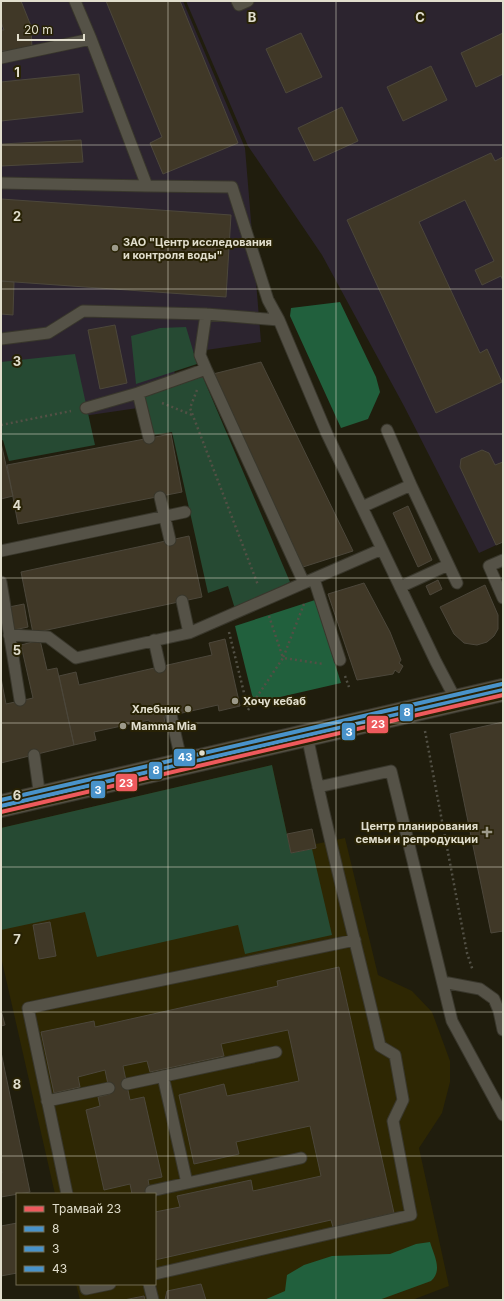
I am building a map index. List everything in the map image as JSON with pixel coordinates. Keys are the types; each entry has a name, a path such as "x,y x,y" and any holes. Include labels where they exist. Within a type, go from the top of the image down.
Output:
{"main road":[{"path":"1,806 457,702 503,690"}],"lane":[{"path":"75,1 147,186"},
{"path":"237,1 239,5 248,1"},
{"path":"1,58 91,39"},
{"path":"1,183 232,187 268,300 279,320 327,434 436,662 457,702"},
{"path":"1,339 48,333 83,311 206,314 279,320"},
{"path":"206,314 200,355 309,581 340,660"},
{"path":"86,408 138,393 206,369"},
{"path":"138,393 149,438"},
{"path":"387,430 457,583"},
{"path":"362,507 411,485"},
{"path":"160,497 170,540"},
{"path":"1,551 185,512"},
{"path":"9,635 48,637 76,658 189,633 382,549"},
{"path":"503,560 489,566 503,598"},
{"path":"400,587 448,565"},
{"path":"1,582 20,700"},
{"path":"182,601 189,633"},
{"path":"154,640 160,667"},
{"path":"171,715 182,764"},
{"path":"156,1274 411,1215 393,1121 404,1100 395,1055 380,1046 330,841 307,735"},
{"path":"34,755 40,797"},
{"path":"318,787 391,771 452,1020 503,1115"},
{"path":"67,1193 28,1008 355,940"},
{"path":"443,982 480,989 494,999 500,1011 503,1030"},
{"path":"127,1084 276,1052"},
{"path":"163,1076 187,1183"},
{"path":"47,1101 108,1088"},
{"path":"151,1191 300,1158"},
{"path":"85,1285 86,1289 105,1285"},
{"path":"149,1285 153,1300"}],"path":[{"path":"206,369 190,408 264,600 283,658"},
{"path":"138,393 193,415"},
{"path":"1,425 86,408"},
{"path":"225,617 248,710 283,658 309,581"},
{"path":"283,658 328,665"},
{"path":"424,727 467,953 480,989"}],"shaded area":[{"path":"1,1 183,1 245,148 261,342 172,355 179,402 1,428"},
{"path":"186,1 503,1 503,542 479,553 404,406 322,255 248,146"},
{"path":"272,765 287,834 312,829 316,844 345,838 378,975 412,991 432,1012 450,1061 450,1082 442,1113 419,1148 449,1286 412,1300 80,1300 76,1285 156,1285 156,1193 55,1193 1,957 1,828"}],"green space":[{"path":"340,302 376,377 380,392 368,419 341,428 290,316 291,308"},
{"path":"186,327 197,364 136,384 131,336 160,328"},
{"path":"75,354 95,445 9,461 3,440 1,441 1,362"},
{"path":"202,375 290,582 235,609 228,586 208,593 172,432 152,435 142,396"},
{"path":"315,600 341,683 254,703 235,626"},
{"path":"272,765 291,853 312,849 332,935 245,954 238,925 97,957 85,912 1,930 1,828"},
{"path":"430,1242 437,1268 435,1277 431,1281 379,1300 264,1300 285,1291 287,1275 304,1265 332,1256 390,1254 416,1244"}],"building":[{"path":"1,1 21,1 31,26 32,49 1,51 1,30 4,30 1,22"},
{"path":"106,1 180,1 238,143 163,174 150,143 162,137"},
{"path":"301,33 322,77 286,93 266,49"},
{"path":"503,33 503,74 476,87 461,53"},
{"path":"431,66 447,100 403,121 387,87"},
{"path":"79,74 83,112 1,121 1,82"},
{"path":"342,107 358,141 314,161 298,128"},
{"path":"81,140 83,162 1,166 1,144"},
{"path":"491,153 495,161 503,157 503,281 501,276 482,285 475,270 494,261 465,200 419,222 480,353 487,349 502,382 436,413 347,220"},
{"name":"ЗАО \"Центр исследования и контроля воды\"","path":"1,199 231,215 226,297 1,281"},
{"path":"1,281 14,282 13,315 1,314"},
{"path":"115,325 127,383 100,389 88,330"},
{"path":"261,362 353,551 303,567 213,374"},
{"path":"171,434 182,492 18,524 7,465"},
{"path":"1,443 13,496 1,499"},
{"path":"482,450 489,453 495,465 503,462 503,542 496,545 460,467 461,459"},
{"path":"408,506 432,560 418,567 393,513"},
{"path":"189,536 202,597 33,633 21,572"},
{"path":"438,580 442,589 430,595 426,586"},
{"path":"364,583 390,632 401,660 399,663 403,666 399,673 395,670 393,674 357,680 328,594"},
{"path":"485,585 498,615 498,629 494,636 487,642 477,645 464,643 454,634 440,607"},
{"path":"24,604 28,627 14,630 9,607"},
{"path":"225,639 240,706 219,711 218,705 164,717 165,723 158,725 150,726 149,720 94,732 96,740 74,745 59,676 76,672 79,685 212,655 209,643"},
{"path":"40,640 47,670 57,668 74,745 1,763 1,678 6,704 33,698 21,645"},
{"name":"Центр планирования семьи и репродукции","path":"503,722 503,931 491,933 450,734"},
{"path":"312,829 316,848 291,853 287,834"},
{"path":"50,922 56,956 39,959 33,925"},
{"path":"339,967 394,1213 333,1227 331,1220 156,1260 156,1212 180,1207 177,1196 251,1180 253,1191 321,1176 310,1126 236,1142 239,1154 194,1164 179,1095 224,1084 227,1096 299,1081 288,1030 221,1044 224,1056 150,1072 147,1061 123,1066 130,1100 144,1097 162,1177 148,1180 151,1193 132,1193 130,1184 104,1190 86,1110 100,1106 98,1097 110,1094 105,1070 78,1077 80,1087 54,1093 41,1032 94,1021 95,1027 278,986 277,981"},
{"path":"1,1010 5,1025 1,1026"},
{"path":"1,1052 30,1192 16,1193 16,1194 1,1197"},
{"path":"16,1223 16,1273 1,1276 1,1226"},
{"path":"201,1284 206,1300 165,1300 167,1291"},
{"path":"144,1296 145,1300 124,1300"}],"tram line":[{"name":"23","path":"1,812 503,695"}],"transit line":[{"name":"43","path":"1,800 502,684"},
{"name":"8","path":"1,806 503,690"},
{"name":"3","path":"2,812 503,696"}],"place":[{"name":"ЗАО \"Центр исследования и контроля воды\"","path":"115,248"},
{"name":"Хочу кебаб","path":"235,701"},
{"name":"Хлебник","path":"188,709"},
{"name":"Mamma Mia","path":"123,726"},
{"name":"Центр планирования семьи и репродукции","path":"487,832"}]}
